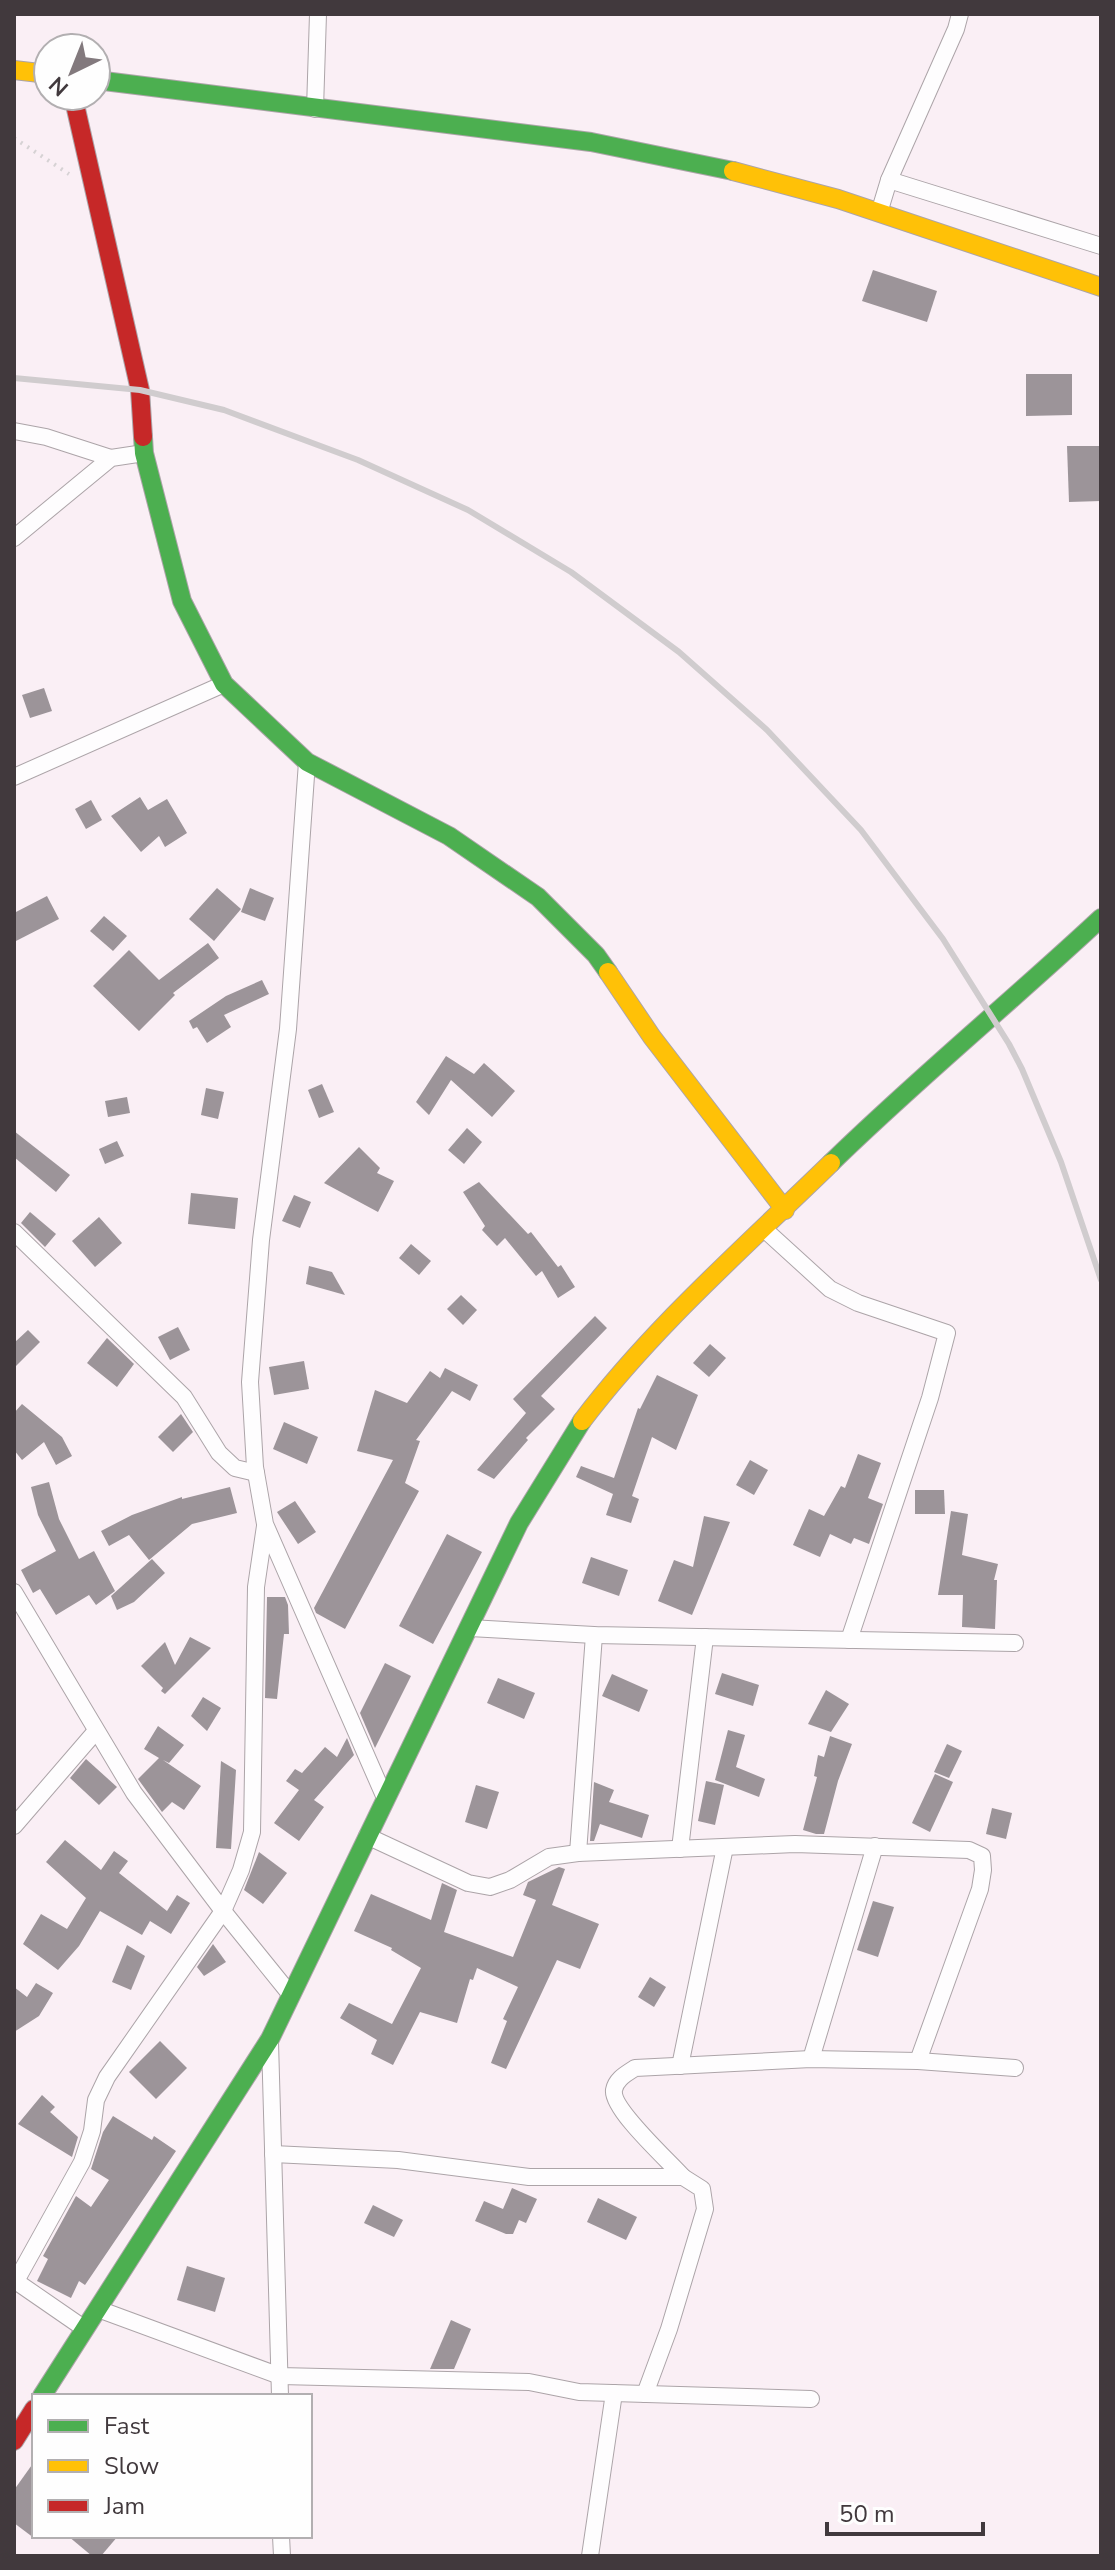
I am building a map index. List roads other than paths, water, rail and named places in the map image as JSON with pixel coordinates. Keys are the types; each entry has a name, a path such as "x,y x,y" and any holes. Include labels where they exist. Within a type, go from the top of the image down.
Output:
{"main road":[{"path":"112,82 591,142 712,165 838,199 1101,287"},
{"path":"77,112 140,390 144,453 182,601 224,684 307,762 449,836 538,897 596,955 652,1037 785,1210"},
{"path":"43,2394 270,2039 519,1523 581,1423 650,1340 889,1107 1101,918"},
{"path":"14,2441 32,2412"}],"street":[{"path":"315,109 318,14"},
{"path":"879,213 889,180 913,132 960,14"},
{"path":"889,180 1101,246"},
{"path":"14,431 46,437 111,458 144,453"},
{"path":"14,538 111,458"},
{"path":"14,777 224,684"},
{"path":"307,762 288,1029 261,1240 250,1382 256,1473 265,1524 385,1798"},
{"path":"764,1229 830,1289 858,1303 947,1333 930,1398 849,1640"},
{"path":"14,1232 184,1397 219,1453 235,1468 256,1473"},
{"path":"85,2329 15,2281 82,2162 92,2131 96,2100 107,2077 223,1911 241,1870 252,1832 256,1587 265,1524"},
{"path":"14,1592 134,1793 290,1994"},
{"path":"470,1628 594,1635 1015,1643"},
{"path":"578,1853 594,1635"},
{"path":"680,1849 705,1637"},
{"path":"14,1826 96,1731"},
{"path":"367,1836 468,1883 490,1887 510,1880 549,1857 578,1853 795,1844 969,1850 982,1856 980,1889 918,2061"},
{"path":"811,2059 875,1846"},
{"path":"680,2066 725,1847"},
{"path":"270,2039 280,2394"},
{"path":"645,2394 669,2329 705,2209 702,2189 683,2177 623,2113 614,2098 614,2087 622,2076 635,2068 811,2059 918,2061 1015,2068"},
{"path":"273,2154 398,2160 529,2177 683,2177"},
{"path":"98,2309 280,2376 529,2382 579,2392 811,2399"},
{"path":"590,2556 614,2393"}],"railway":[{"path":"14,378 140,390 224,410 358,460 468,510 571,572 679,652 767,730 861,830 943,939 1022,1069 1061,1162 1101,1280"}]}
